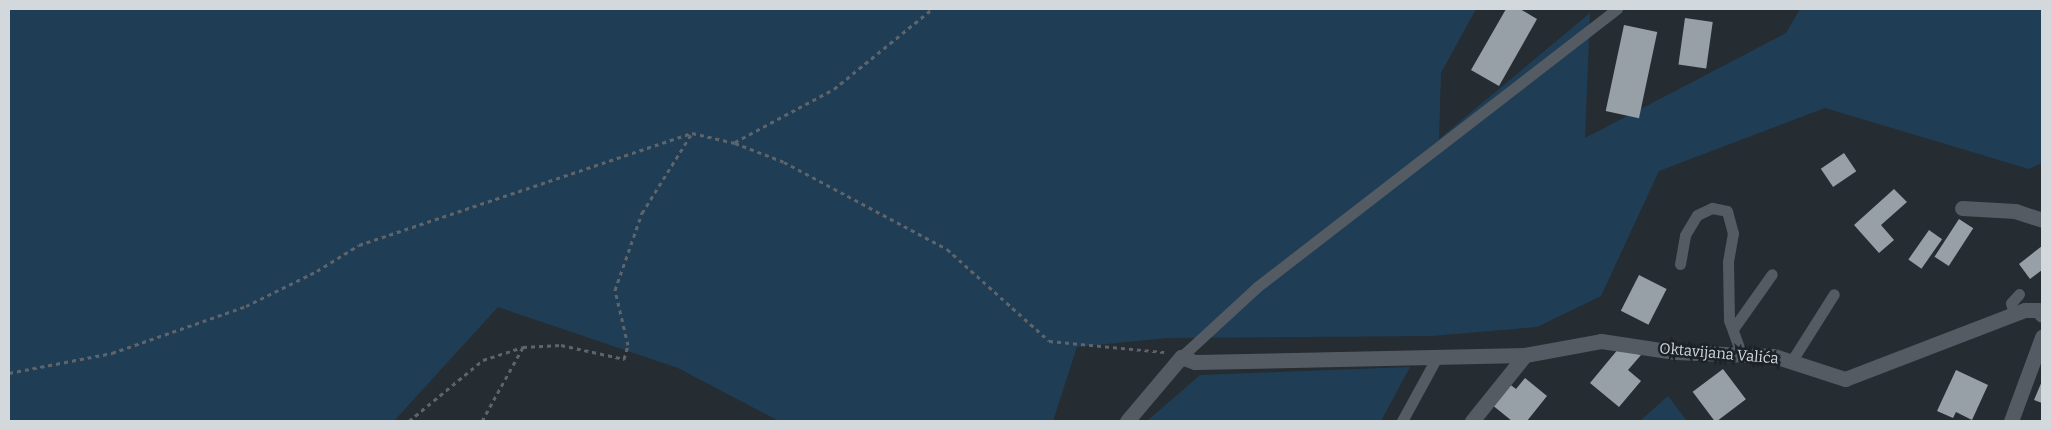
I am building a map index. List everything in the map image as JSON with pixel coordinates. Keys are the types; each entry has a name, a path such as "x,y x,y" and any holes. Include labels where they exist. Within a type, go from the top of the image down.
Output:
{"street":[{"path":"1962,208 2015,211 2042,220"},
{"name":"Oktavijana Valića","path":"1181,357 1195,362 1525,355 1601,341 1675,352 1774,356 1845,379 2014,314 2032,310 2042,314"},
{"path":"2010,421 2042,337"},
{"path":"1472,421 1525,355"},
{"path":"1127,421 1181,357"}],"lane":[{"path":"1181,357 1257,287 1617,9"},
{"path":"1680,264 1685,235 1697,215 1712,208 1727,211 1733,233 1727,294 1732,329 1742,355"},
{"path":"1732,329 1772,274"},
{"path":"1792,362 1834,294"},
{"path":"2014,314 2011,303 2019,294"},
{"path":"1402,421 1437,357"}],"path":[{"path":"735,143 834,89 932,9"},
{"path":"409,421 483,360 524,347 561,345 624,359 628,345 615,290 642,213 692,133"},
{"path":"9,373 112,353 237,309 317,271 358,244 692,133 735,143 784,162 947,249 1049,341 1093,347 1157,349 1181,357"},
{"path":"482,421 524,347"}],"shaded area":[{"path":"9,9 1476,9 1441,73 1439,139 1590,13 1585,138 1786,33 1800,9 2042,9 2042,163 2029,169 1825,108 1659,171 1601,296 1537,327 1431,336 1167,338 1077,347 1053,421 779,421 678,368 498,307 394,421 9,421"},
{"path":"1410,367 1381,421 1147,421 1200,375"},
{"path":"1668,396 1687,421 1640,421"}],"building":[{"path":"1506,9 1520,9 1537,19 1499,86 1471,70"},
{"path":"1685,18 1713,22 1706,68 1678,65"},
{"path":"1624,25 1657,32 1639,118 1606,111"},
{"path":"1844,153 1856,171 1833,187 1821,169"},
{"path":"1894,189 1907,202 1881,225 1894,240 1879,253 1854,225"},
{"path":"1959,219 1973,228 1949,266 1934,257"},
{"path":"1929,230 1942,239 1921,269 1908,259"},
{"path":"2042,246 2042,270 2030,279 2019,264"},
{"path":"1639,275 1667,289 1648,325 1621,311"},
{"path":"1619,348 1641,355 1628,370 1641,381 1619,407 1590,383"},
{"path":"1723,369 1746,399 1715,421 1693,392"},
{"path":"1956,370 1988,385 1972,420 1956,412 1953,418 1937,411"},
{"path":"1525,378 1547,396 1527,421 1512,421 1491,404 1508,383 1516,389"},
{"path":"2042,381 2042,403 2034,400"}]}
